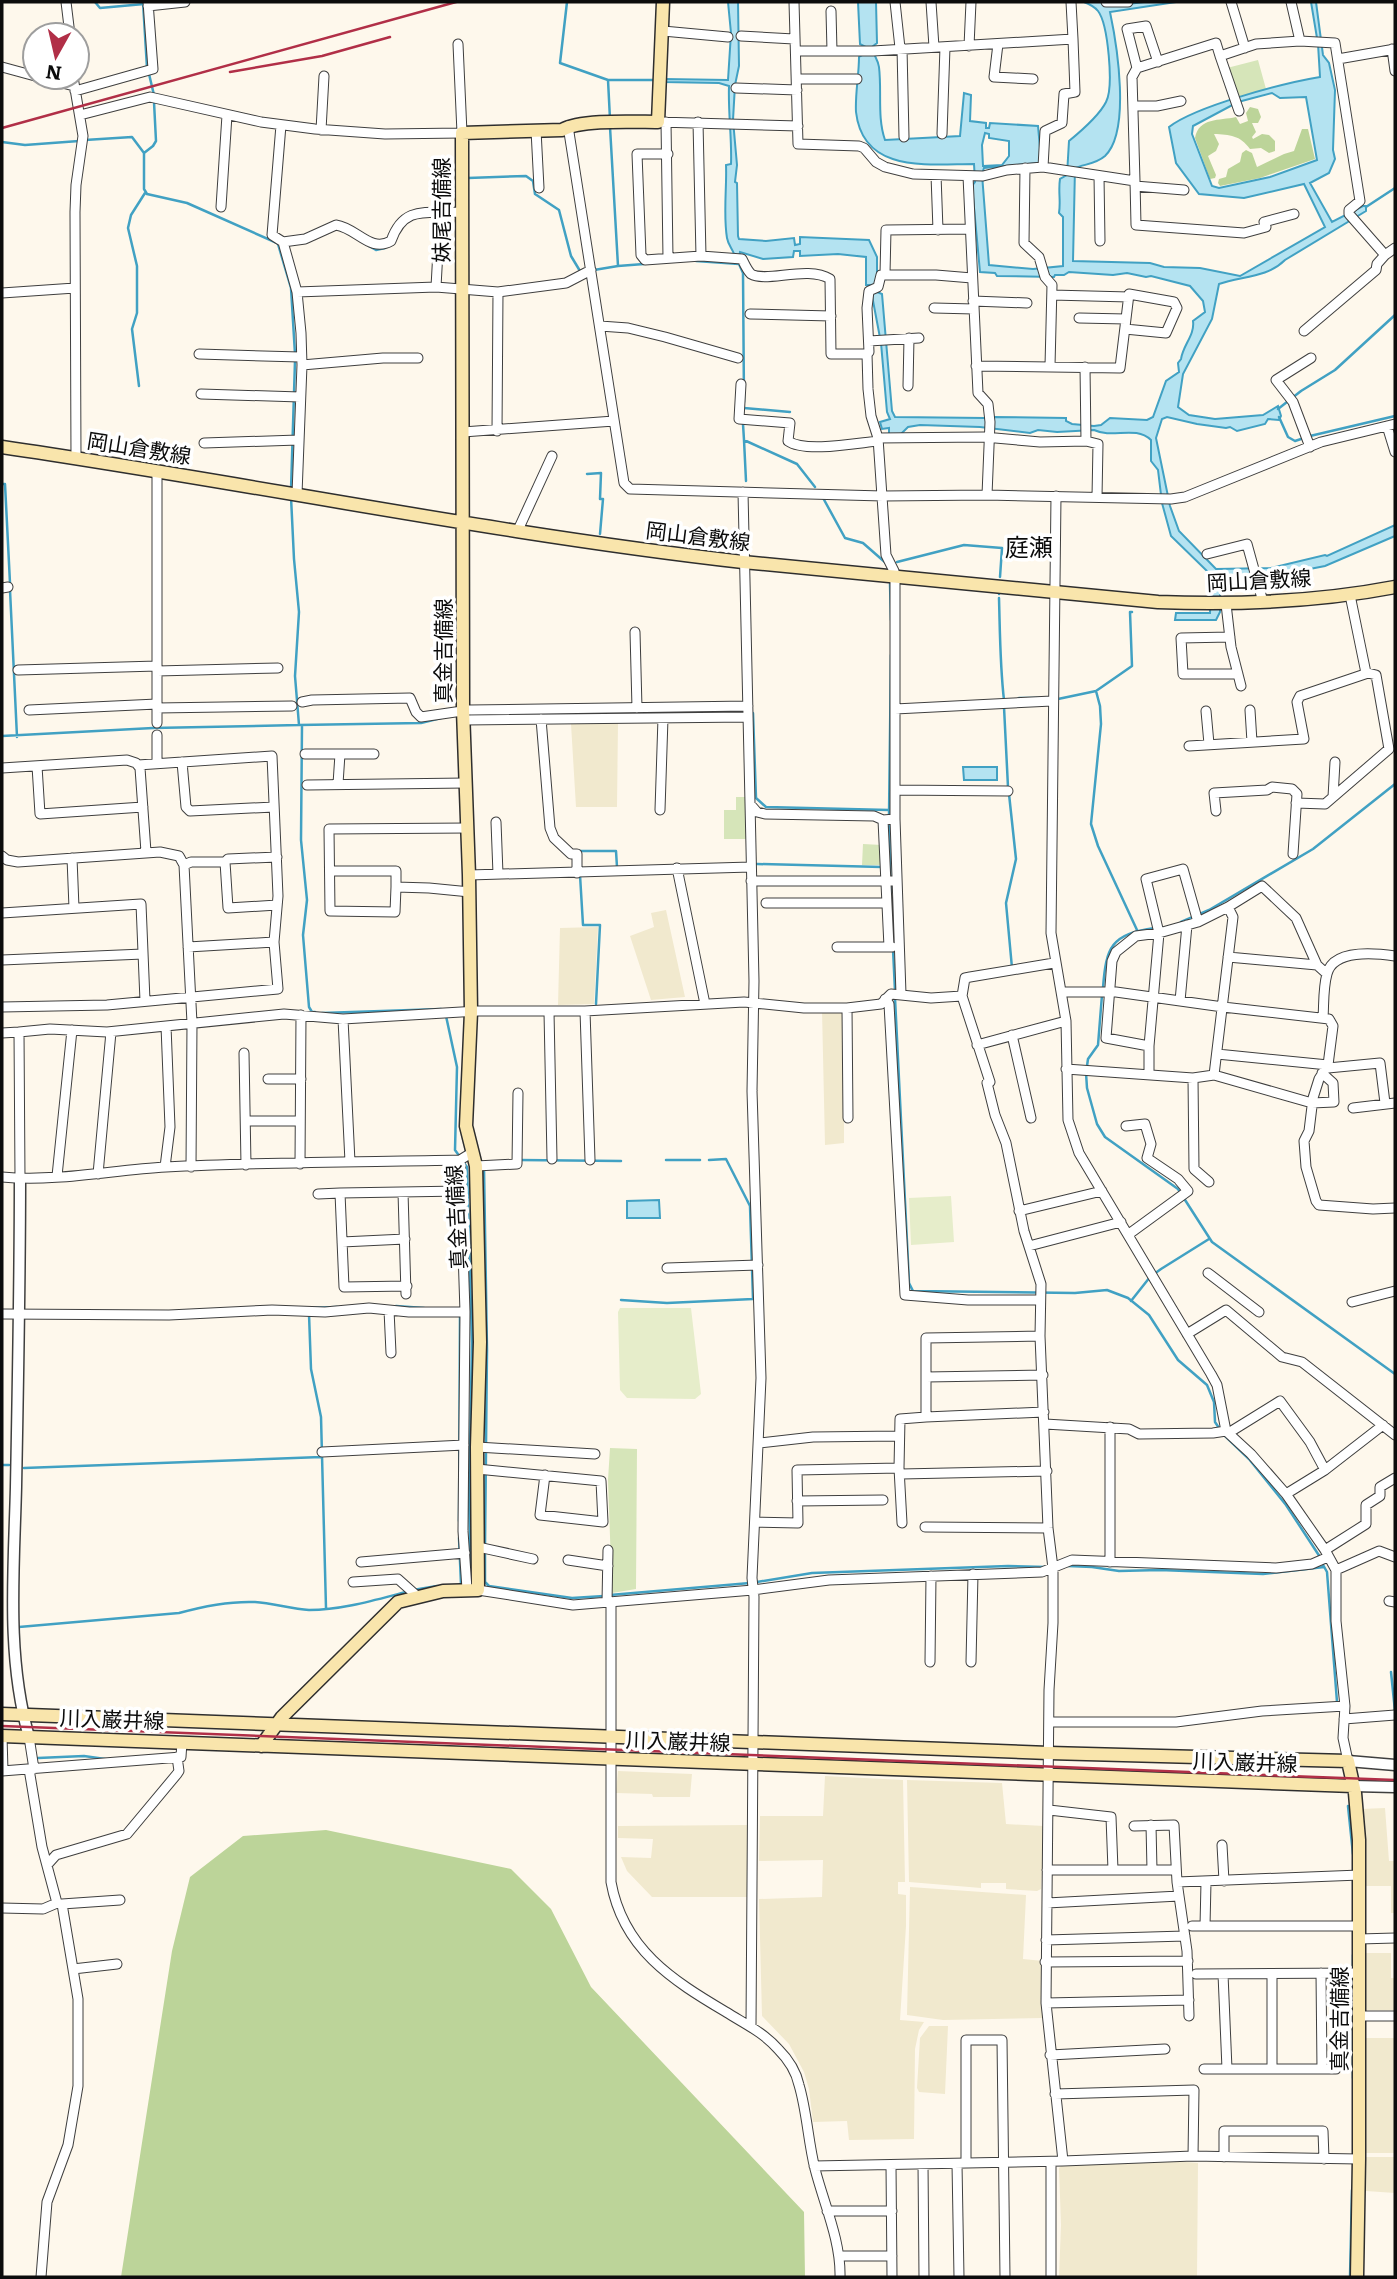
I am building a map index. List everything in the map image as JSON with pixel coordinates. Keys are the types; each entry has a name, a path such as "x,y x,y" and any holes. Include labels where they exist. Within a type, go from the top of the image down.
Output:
{"main road":[{"path":"662,122 663,2"},
{"name":"妹尾吉備線","path":"463,521 462,133 562,130 568,126 599,123 662,122"},
{"name":"岡山倉敷線","path":"2,447 677,555 743,562 1158,602 1262,602 1350,595 1395,587"},
{"name":"真金吉備線","path":"463,521 464,715 470,875 471,1012 464,1157 481,1165 480,1342 472,1447 483,1470 483,1548 473,1590"},
{"path":"261,1746 276,1724 398,1602 413,1592 473,1590"},
{"name":"川入巌井線","path":"2,1714 1049,1754 1348,1761"},
{"name":"川入巌井線","path":"2,1736 1353,1786"},
{"name":"真金吉備線","path":"1348,1761 1359,1840 1355,1875 1354,1973 1360,2016 1355,2159 1357,2277"}],"street":[{"path":"66,2 68,21"},
{"path":"91,82 153,69 148,4 185,2"},
{"path":"794,2 798,144 859,146 885,167 913,174 975,176 1044,167 1184,190"},
{"path":"895,2 901,48 904,137"},
{"path":"931,2 933,47"},
{"path":"969,46 971,2"},
{"path":"1044,167 1045,131 1062,123 1064,94 1075,92 1071,2"},
{"path":"1106,2 1128,2"},
{"path":"1231,2 1245,48"},
{"path":"1291,2 1300,41"},
{"path":"831,11 832,51"},
{"path":"1158,62 1146,26 1127,29 1137,68 1132,77 1136,225 1244,233 1266,227 1264,222 1294,214"},
{"path":"663,31 728,37"},
{"path":"741,36 794,39"},
{"path":"796,51 868,51 1073,39"},
{"path":"1220,56 1256,44 1300,41 1335,43 1360,201 1349,210 1351,217 1385,255"},
{"path":"1137,68 1216,43 1236,105"},
{"path":"80,116 154,97 227,115 321,130 385,134 462,133 458,44"},
{"path":"998,44 994,77 1033,79"},
{"path":"942,134 945,47"},
{"path":"1338,59 1393,49 1395,71"},
{"path":"2,67 21,72"},
{"path":"321,130 324,76"},
{"path":"797,79 857,79"},
{"path":"736,88 797,90"},
{"path":"75,91 83,140 76,185 76,458"},
{"path":"1133,106 1157,106 1181,101"},
{"path":"222,207 227,115"},
{"path":"668,258 668,154 662,122 798,126"},
{"path":"698,122 701,256"},
{"path":"281,125 272,235 284,246 297,292 301,361 295,397 298,440 292,493"},
{"path":"568,126 624,483 631,489 883,496 1171,499 1185,497 1308,440 1391,425 1395,452"},
{"path":"536,130 539,188"},
{"path":"668,154 637,154 641,255 645,260 701,256 742,259 748,271 755,276 823,274 830,279 831,354 867,354"},
{"path":"1024,168 1024,243 1039,257 1043,271 1052,285 1050,366"},
{"path":"936,175 937,230"},
{"path":"975,176 970,229 978,393 988,404 987,495"},
{"path":"1099,176 1100,241"},
{"path":"284,246 336,225 346,226 372,245 378,246 391,241 396,226 411,214 440,216 462,212"},
{"path":"436,287 440,216"},
{"path":"886,274 886,230 970,229"},
{"path":"1304,331 1376,270 1377,264 1395,247"},
{"path":"297,292 436,287 498,292 566,283 591,270"},
{"path":"972,278 881,275 867,309 871,416 878,439 886,555 895,577 895,789 889,819 894,995 889,1003 905,1295 968,1300 1040,1300"},
{"path":"2,293 75,288"},
{"path":"497,431 498,292"},
{"path":"1052,295 1129,297 1129,294 1174,302 1177,308 1166,333 1079,318"},
{"path":"976,366 1120,368 1129,297"},
{"path":"933,308 1027,303"},
{"path":"750,314 831,316"},
{"path":"600,326 640,331 738,358"},
{"path":"869,341 914,338 908,386"},
{"path":"199,354 290,356 301,361 418,358"},
{"path":"1308,440 1290,398 1276,380 1311,358"},
{"path":"1085,367 1085,432"},
{"path":"741,384 738,419 790,423 788,441 795,446 835,446 878,439 989,430 1085,432 1098,444 1097,497"},
{"path":"201,394 295,397"},
{"path":"463,432 614,421"},
{"path":"204,443 298,440"},
{"path":"518,530 552,456"},
{"path":"157,471 157,723"},
{"path":"743,492 753,1004 754,1266 761,1378 753,1585 751,2025"},
{"path":"1056,496 1051,933 1066,1021 1068,1120 1079,1153 1217,1385 1228,1431 1286,1494 1336,1570 1336,1621 1344,1719 1343,1738 1348,1761 1395,1765"},
{"path":"1207,554 1247,544 1262,602"},
{"path":"1350,595 1366,673"},
{"path":"1219,604 1241,686"},
{"path":"635,632 637,708"},
{"path":"1230,637 1181,638 1183,674 1238,674"},
{"path":"18,670 278,668"},
{"path":"1189,746 1304,739 1297,702 1300,696 1366,673 1376,675 1389,749 1325,804 1296,803"},
{"path":"29,710 297,704 313,700 410,698 421,717 637,708 663,718 748,712"},
{"path":"895,706 1004,704 1053,699"},
{"path":"1206,710 1209,744"},
{"path":"1250,710 1252,742"},
{"path":"464,715 541,719 649,713 748,712"},
{"path":"660,810 663,718"},
{"path":"541,719 550,828 554,838 571,854 577,854 577,873"},
{"path":"1385,726 1395,724"},
{"path":"157,735 157,764"},
{"path":"305,754 374,754"},
{"path":"338,784 340,754"},
{"path":"2,768 127,760 138,765 272,756 277,905 274,942 278,989 107,1005 2,1007"},
{"path":"182,762 186,807 190,811 274,807"},
{"path":"1333,797 1335,762"},
{"path":"138,765 146,852"},
{"path":"37,766 40,814 143,807"},
{"path":"307,785 466,783"},
{"path":"1216,811 1214,793 1267,790 1272,787 1292,789 1297,794 1293,854"},
{"path":"895,789 1008,791"},
{"path":"750,804 757,812 765,814 874,816 889,819"},
{"path":"496,822 498,874"},
{"path":"330,871 396,871 395,912 330,911 329,829 468,828"},
{"path":"2,856 18,862 146,852 170,852 179,856 184,865 191,996 191,1167"},
{"path":"184,865 191,862 276,857"},
{"path":"72,858 74,908"},
{"path":"225,862 228,908 277,905"},
{"path":"470,875 751,867"},
{"path":"677,868 705,1004"},
{"path":"1149,1074 1158,930 1146,879 1183,869 1197,918"},
{"path":"751,881 892,881"},
{"path":"892,881 887,903 894,947"},
{"path":"1149,1046 1106,1038 1105,993 1112,961 1116,952 1136,936 1187,925 1197,918 1228,907 1262,886 1296,918 1317,965 1327,974"},
{"path":"396,887 470,892"},
{"path":"766,903 887,903"},
{"path":"2,913 141,904 145,1001"},
{"path":"1214,1074 1233,917 1228,907"},
{"path":"1180,1001 1187,925"},
{"path":"188,947 274,942"},
{"path":"837,947 894,947"},
{"path":"2,960 143,954"},
{"path":"1322,1018 1327,974 1332,963 1342,958 1379,954 1395,956"},
{"path":"1228,957 1317,965"},
{"path":"1054,963 965,978 962,996 990,1082 987,1083 1006,1143 1019,1211 1041,1284 1040,1336 1048,1528 1053,1568 1046,2003 1063,2161"},
{"path":"1062,992 1154,997 1329,1019 1333,1026 1326,1069 1312,1103 1309,1131 1304,1146 1306,1167 1319,1205 1395,1208"},
{"path":"2,1033 50,1029 111,1031 284,1014 343,1019 705,1004 848,1008 881,1004 894,995 930,998 962,996"},
{"path":"848,1008 848,1118"},
{"path":"585,1011 590,1160"},
{"path":"549,1012 552,1159"},
{"path":"300,1164 301,1015"},
{"path":"343,1019 350,1162"},
{"path":"977,1045 1066,1021"},
{"path":"165,1167 170,1127 166,1026"},
{"path":"57,1176 72,1030"},
{"path":"19,1031 20,1314 11,1622 47,1865 59,1903 73,1969 79,2020 78,2095 68,2145 47,2202 41,2277"},
{"path":"98,1174 111,1031"},
{"path":"1012,1035 1031,1118"},
{"path":"244,1053 246,1165"},
{"path":"1217,1054 1326,1069 1380,1063 1390,1103 1353,1108"},
{"path":"1066,1069 1193,1079 1214,1074 1312,1103 1334,1101 1333,1083 1326,1069"},
{"path":"268,1079 300,1079"},
{"path":"1193,1079 1194,1169 1209,1182"},
{"path":"481,1165 517,1164 517,1093"},
{"path":"246,1121 300,1121"},
{"path":"1126,1126 1145,1124 1151,1144 1147,1158 1178,1179 1188,1191 1129,1234"},
{"path":"2,1177 98,1174 165,1167 464,1157 461,1191 461,1312 472,1447 461,1554 473,1590 573,1605 753,1585 1042,1572 1072,1560 1259,1568 1312,1564 1366,1524 1366,1505 1380,1496 1380,1487 1395,1478"},
{"path":"318,1194 461,1191"},
{"path":"1019,1211 1102,1191"},
{"path":"340,1193 345,1287 407,1290 403,1192"},
{"path":"1029,1246 1121,1222"},
{"path":"342,1242 405,1239"},
{"path":"667,1268 754,1266"},
{"path":"1208,1273 1259,1312"},
{"path":"1352,1302 1395,1291"},
{"path":"1230,1313 1245,1301"},
{"path":"2,1314 169,1315 369,1308 461,1312"},
{"path":"389,1310 391,1353"},
{"path":"1187,1334 1226,1310 1282,1357 1301,1362 1395,1434"},
{"path":"926,1417 926,1338 1040,1336"},
{"path":"926,1377 1043,1375"},
{"path":"1045,1424 1129,1429 1139,1434 1213,1433 1228,1431 1280,1401 1310,1442 1325,1470"},
{"path":"902,1524 900,1419 1044,1412"},
{"path":"1286,1494 1325,1470 1383,1425"},
{"path":"1110,1427 1110,1562"},
{"path":"759,1443 813,1437 899,1436"},
{"path":"322,1452 472,1447 595,1454"},
{"path":"483,1470 545,1475 601,1481 603,1522 540,1515 545,1475"},
{"path":"755,1522 798,1523 797,1470 1046,1471"},
{"path":"797,1501 883,1500"},
{"path":"925,1527 1048,1528"},
{"path":"483,1548 533,1559"},
{"path":"608,1550 612,1738 611,1882 621,1918 642,1950 668,1974 702,1998 751,2025 777,2047 794,2071 800,2085 814,2166 839,2256 840,2277"},
{"path":"1336,1570 1379,1551 1395,1557"},
{"path":"361,1562 461,1554"},
{"path":"383,1560 386,1580"},
{"path":"568,1560 608,1566"},
{"path":"971,1662 973,1574"},
{"path":"930,1662 931,1576"},
{"path":"353,1583 398,1579 413,1592"},
{"path":"1049,1722 1176,1722 1262,1711 1341,1706"},
{"path":"1344,1719 1395,1715"},
{"path":"2,1736 2,1771 181,1757 181,1742"},
{"path":"47,1865 56,1855 127,1834 180,1771 177,1757"},
{"path":"1353,1786 1395,1787"},
{"path":"1049,1810 1111,1817 1113,1870"},
{"path":"1151,1825 1152,1870"},
{"path":"1134,1826 1174,1825 1177,1882 1188,1961 1189,2017"},
{"path":"1222,1844 1224,1881"},
{"path":"1047,1870 1176,1870"},
{"path":"1177,1882 1355,1875"},
{"path":"1205,1926 1206,1882"},
{"path":"1047,1903 1179,1896"},
{"path":"2,1908 43,1909 59,1903 120,1900"},
{"path":"1192,1926 1356,1929 1395,1938"},
{"path":"1046,1940 1185,1936"},
{"path":"1045,1962 1188,1961"},
{"path":"73,1969 117,1964"},
{"path":"1321,1973 1322,2069"},
{"path":"1196,1974 1354,1973"},
{"path":"1223,1974 1227,2069"},
{"path":"1272,1974 1272,2069"},
{"path":"1046,2003 1189,2000"},
{"path":"1360,2016 1395,2016"},
{"path":"958,2277 966,2040 1002,2040 1005,2277"},
{"path":"1050,2055 1165,2049"},
{"path":"1204,2069 1336,2069"},
{"path":"1055,2094 1194,2090 1193,2156"},
{"path":"1224,2157 1224,2131 1323,2131 1324,2159"},
{"path":"814,2166 1051,2162 1193,2156 1355,2159"},
{"path":"1051,2162 1051,2277"},
{"path":"923,2164 924,2277"},
{"path":"891,2165 892,2277"},
{"path":"827,2211 892,2211"},
{"path":"839,2256 892,2256"}],"shaded area":[{"path":"618,723 617,807 576,807 571,724"},
{"path":"666,910 685,997 651,1000 630,936 654,927 651,913"},
{"path":"598,927 594,1004 558,1005 560,928"},
{"path":"822,1010 844,1010 844,1143 825,1145"},
{"path":"618,1771 692,1774 690,1797 616,1793"},
{"path":"825,1776 903,1780 905,1882 898,1882 898,1894 906,1895 906,1926 900,2020 924,2022 919,2030 915,2049 914,2139 849,2140 847,2121 813,2122 804,2072 789,2044 762,2016 759,1899 822,1897 823,1860 759,1861 760,1816 823,1816"},
{"path":"907,1780 1002,1783 1006,1824 1044,1826 1041,1889 1006,1889 1006,1883 981,1883 981,1888 909,1882"},
{"path":"1385,1808 1389,1861 1395,1861 1395,1913 1391,1913 1391,1886 1365,1886 1366,1845 1361,1809"},
{"path":"748,1825 747,1897 652,1897 627,1871 621,1857 651,1858 653,1839 618,1838 618,1826"},
{"path":"910,1887 1026,1895 1023,1959 1043,1961 1042,2018 943,2020 907,2015"},
{"path":"1366,1953 1391,1953 1391,1978 1395,1978 1395,2010 1365,2010"},
{"path":"929,2026 948,2026 945,2094 919,2092 917,2088 920,2038"},
{"path":"1365,2038 1395,2038 1395,2153 1366,2153"},
{"path":"1366,2157 1395,2157 1395,2193 1366,2191"},
{"path":"1174,2161 1198,2163 1197,2277 1059,2277 1059,2168 1062,2165"}],"green space":[{"path":"1258,60 1266,89 1237,97 1227,68"},
{"path":"1250,107 1258,109 1261,117 1258,123 1252,123 1256,132 1253,139 1262,134 1269,135 1275,141 1275,151 1269,153 1261,148 1250,149 1238,138 1214,134 1219,144 1216,151 1208,156 1216,175 1210,179 1195,138 1197,131 1205,123 1217,120 1236,117 1240,124 1248,121 1246,113"},
{"path":"1302,129 1308,129 1315,159 1260,178 1220,186 1219,179 1226,177 1228,169 1240,162 1242,153 1246,150 1252,153 1257,167 1294,151"},
{"path":"736,797 747,797 747,839 724,839 724,810 736,810"},
{"path":"863,844 882,845 882,865 862,865"},
{"path":"951,1196 954,1242 911,1245 909,1198"},
{"path":"620,1308 691,1308 701,1394 695,1399 627,1398 620,1390"},
{"path":"610,1448 637,1449 636,1589 612,1593 608,1480"},
{"path":"326,1830 511,1869 551,1909 591,1987 804,2212 805,2277 121,2277 172,1951 190,1877 243,1836"}],"water":[{"path":"728,2 738,2 739,66 733,120 739,239 766,241 794,238 795,245 800,244 800,237 869,240 877,257 877,292 882,294 892,411 895,417 987,420 994,417 1066,418 1066,421 1072,424 1094,426 1101,425 1110,418 1147,420 1153,417 1166,381 1179,372 1178,363 1191,335 1193,321 1205,312 1203,301 1190,286 1151,276 1069,272 1054,277 997,276 995,273 980,272 972,186 975,182 974,164 938,165 901,161 885,156 871,146 861,132 856,98 859,57 866,53 866,47 860,44 858,2 876,2 877,43 872,47 879,67 881,122 885,140 960,136 964,93 971,95 970,121 986,123 986,128 989,128 990,123 1038,126 1041,159 1039,163 984,168 982,174 989,265 1033,269 1063,266 1063,217 1059,213 1059,183 1060,179 1067,175 1069,141 1099,112 1108,94 1110,70 1105,29 1098,11 1084,2 1102,2 1112,6 1176,2 1110,12 1120,87 1118,128 1113,144 1102,159 1075,168 1073,261 1150,263 1164,267 1200,268 1240,276 1325,227 1304,184 1244,198 1199,194 1176,163 1169,127 1219,104 1285,84 1320,77 1311,2 1316,2 1323,55 1329,63 1335,90 1335,159 1329,173 1310,183 1332,222 1363,206 1366,206 1366,211 1270,270 1219,284 1212,319 1183,374 1178,407 1189,415 1215,419 1263,415 1278,406 1281,416 1279,420 1268,419 1265,424 1237,431 1230,427 1197,424 1167,417 1162,419 1156,438 1170,506 1179,531 1216,569 1271,568 1327,556 1395,525 1395,536 1325,566 1264,578 1220,581 1220,612 1216,620 1175,620 1176,613 1210,613 1211,586 1207,571 1171,536 1162,503 1158,470 1151,461 1151,440 1145,436 1138,433 1094,430 1038,430 1030,433 980,427 920,425 908,427 900,435 889,434 889,428 882,429 880,422 890,419 887,412 881,343 870,285 866,285 866,257 838,254 800,256 800,251 794,251 793,257 763,259 740,252 738,264 735,264 725,220 726,165 731,164 729,86 719,83 664,82 664,79 728,80 731,33","holes":["1272,93 1280,98 1306,97 1317,160 1270,177 1219,188 1212,186 1192,134 1193,126 1238,102","985,133 989,134 989,138 1009,141 1009,156 1002,165 983,166 982,145"]},
{"path":"963,767 997,767 997,780 964,780"},
{"path":"659,1200 660,1218 627,1218 627,1201"}],"waterway":[{"path":"95,2 100,8 144,4"},
{"path":"143,2 147,68"},
{"path":"567,2 560,63 608,80 610,119"},
{"path":"149,74 154,95"},
{"path":"608,80 656,80"},
{"path":"144,153 156,141 154,102"},
{"path":"610,127 618,266 644,264"},
{"path":"85,140 132,137 144,153 144,189 147,194 187,203 277,243"},
{"path":"2,142 25,145 79,141"},
{"path":"468,178 526,176 533,181 535,194 559,210 571,256 580,271"},
{"path":"1366,207 1395,188"},
{"path":"139,386 132,329 137,313 137,266 128,228 131,215 145,193"},
{"path":"278,244 291,288 295,354"},
{"path":"369,246 376,250 385,248"},
{"path":"696,261 739,264 743,273 744,402"},
{"path":"594,270 618,266"},
{"path":"1278,409 1335,370 1395,315"},
{"path":"291,490 295,361"},
{"path":"744,408 790,412"},
{"path":"1310,436 1395,416"},
{"path":"1279,417 1288,437 1295,441 1304,438"},
{"path":"743,424 744,440 797,464 815,487"},
{"path":"744,440 746,481"},
{"path":"587,474 601,473 600,499 603,499 600,534"},
{"path":"2,484 5,484 10,583"},
{"path":"822,496 845,538 863,543 887,564"},
{"path":"291,497 299,612 295,676 299,725 421,723 441,718"},
{"path":"897,562 964,545 1002,548 1000,577"},
{"path":"890,584 891,620"},
{"path":"10,590 17,737"},
{"path":"999,598 1004,700"},
{"path":"1132,612 1132,666 1096,691 1101,724 1091,824 1098,846 1137,930"},
{"path":"889,816 891,655"},
{"path":"1058,699 1096,691"},
{"path":"1019,698 1044,698"},
{"path":"1004,707 1008,787"},
{"path":"472,715 744,712"},
{"path":"751,712 756,798 766,807 889,810"},
{"path":"2,736 153,728 299,725"},
{"path":"302,725 301,840 307,900 303,935 309,1007 315,1012"},
{"path":"1181,922 1209,910 1313,849 1395,784"},
{"path":"1009,794 1016,859 1006,903 1012,968"},
{"path":"889,823 891,907"},
{"path":"579,851 616,851 617,867"},
{"path":"757,864 882,867"},
{"path":"580,875 583,925 600,925 596,1004"},
{"path":"1103,988 1106,962 1114,945 1129,934 1155,928"},
{"path":"893,949 895,991"},
{"path":"1102,995 1098,1045 1088,1059 1086,1073 1087,1088 1097,1124 1105,1137 1178,1189 1212,1242 1395,1374"},
{"path":"895,998 909,1283 913,1291 1075,1293 1107,1290 1128,1298 1149,1315 1178,1360 1207,1385 1214,1402 1215,1422 1219,1428"},
{"path":"322,1013 441,1009"},
{"path":"446,1016 457,1067 455,1150 460,1157"},
{"path":"621,1300 667,1303 753,1299 750,1206 726,1159 709,1160"},
{"path":"519,1160 621,1161"},
{"path":"666,1160 700,1160"},
{"path":"464,1163 467,1167 472,1343 469,1501 471,1572"},
{"path":"484,1168 486,1445"},
{"path":"1131,1301 1150,1277 1209,1239"},
{"path":"396,1306 424,1308"},
{"path":"310,1308 337,1307"},
{"path":"309,1314 311,1369 321,1417 326,1608"},
{"path":"459,1521 460,1314"},
{"path":"1223,1434 1249,1459 1286,1505 1320,1557"},
{"path":"485,1546 486,1451"},
{"path":"24,1468 321,1457"},
{"path":"2,1465 9,1465"},
{"path":"459,1538 461,1584"},
{"path":"485,1553 485,1582 489,1586"},
{"path":"1322,1563 1327,1572 1337,1702"},
{"path":"1068,1566 1119,1571 1263,1574 1324,1567"},
{"path":"757,1582 812,1573 1046,1567"},
{"path":"610,1595 750,1583"},
{"path":"413,1590 437,1586"},
{"path":"489,1586 572,1598 604,1596"},
{"path":"19,1627 179,1613 236,1602 321,1610 406,1592"},
{"path":"1391,1672 1395,1711"},
{"path":"38,1758 84,1756 105,1759"},
{"path":"1348,1806 1353,1854"},
{"path":"1353,1955 1353,1970"},
{"path":"1353,1976 1353,2078"},
{"path":"1350,2277 1352,2190"}],"railway":[{"path":"2,128 456,2"},
{"path":"230,72 322,56 390,37"},
{"path":"2,1726 1395,1780"}],"district":[{"name":"庭瀬","path":"1029,548"}]}
